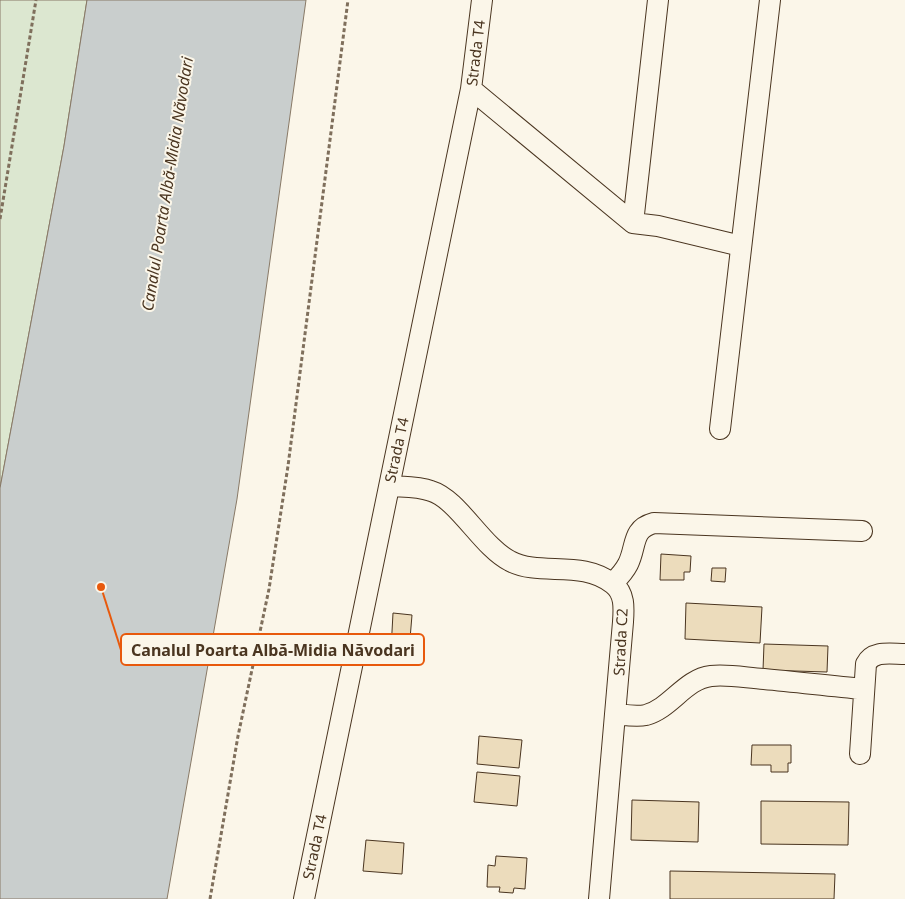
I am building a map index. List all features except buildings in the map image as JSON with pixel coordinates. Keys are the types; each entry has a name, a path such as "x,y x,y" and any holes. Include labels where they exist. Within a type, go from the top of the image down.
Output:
{"street":[{"name":"Strada T4","path":"304,899 471,89 482,0"},
{"path":"633,223 658,0"},
{"path":"720,429 770,0"},
{"path":"471,89 633,223 658,226 741,246"},
{"path":"390,486 419,488 432,491 443,497 474,530 510,561 531,567 559,568 591,573 603,576 613,583 623,574 629,562 636,536 644,526 654,523 862,531"},
{"name":"Strada C2","path":"599,899 624,608 620,589 613,583"},
{"path":"860,754 866,664 869,658 881,654 905,654"},
{"path":"616,714 644,716 655,712 667,705 695,682 710,676 863,689"}],"path":[{"path":"0,219 36,0"},
{"path":"210,899 238,736 269,589 288,466 348,0"}],"green space":[{"path":"0,0 87,0 64,146 0,488"}],"water":[{"path":"87,0 306,0 237,499 167,899 0,899 0,488 64,146"}],"place":[{"name":"Canalul Poarta Albă-Midia Năvodari","path":"101,587"}]}
